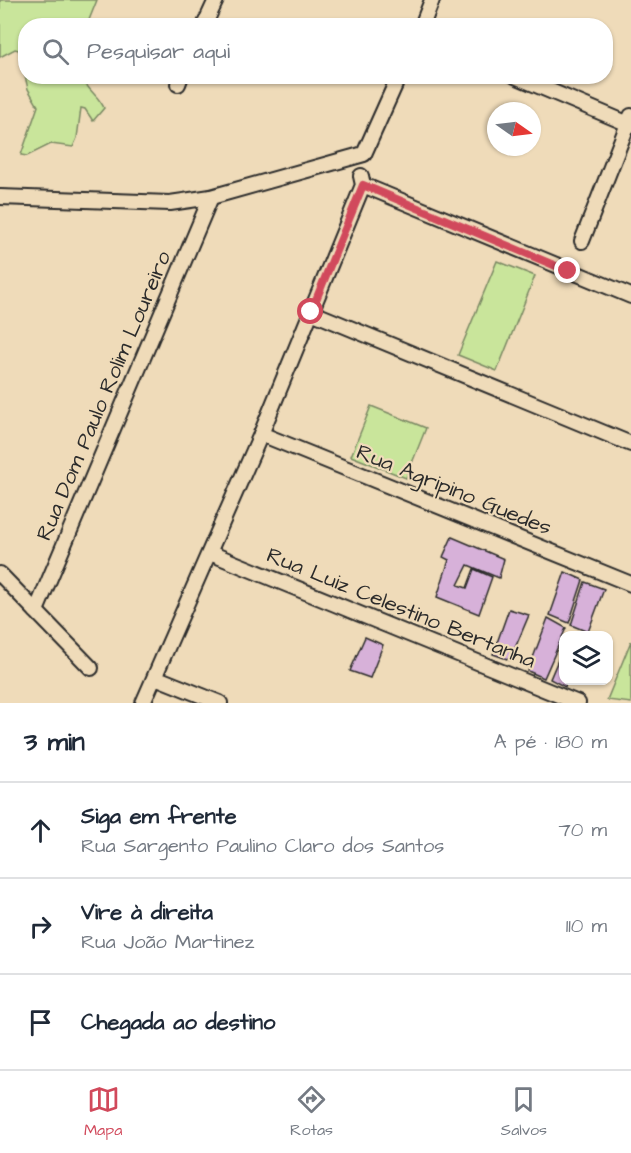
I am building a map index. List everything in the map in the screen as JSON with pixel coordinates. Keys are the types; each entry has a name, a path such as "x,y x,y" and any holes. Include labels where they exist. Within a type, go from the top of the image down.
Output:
{"street":[{"path":"208,18 216,0"},
{"path":"425,18 432,0"},
{"path":"0,197 170,203 211,197 364,154 395,84"},
{"path":"535,84 630,121 582,241"},
{"path":"144,703 261,434 362,181 631,296"},
{"name":"Rua Dom Paulo Rolim Loureiro","path":"36,611 211,197"},
{"path":"311,312 631,444"},
{"name":"Rua Agripino Guedes","path":"261,434 631,584"},
{"name":"Rua Luiz Celestino Bertanha","path":"210,553 578,703"},
{"path":"0,574 91,668"},
{"path":"155,677 220,703"}],"green space":[{"path":"0,0 97,0 90,18 18,18 18,50 15,49 0,57"},
{"path":"27,84 86,84 104,108 93,121 85,109 81,108 77,138 73,147 51,144 27,156 21,155 38,106"},
{"path":"497,261 535,276 497,371 458,355"},
{"path":"371,406 426,428 406,478 351,456"},
{"path":"631,641 631,703 607,700"}],"building":[{"path":"452,537 504,559 499,578 468,565 458,585 467,588 474,569 492,577 479,614 437,597 449,560 443,557"},
{"path":"565,572 583,580 569,623 550,615"},
{"path":"585,582 604,589 588,631 571,625"},
{"path":"509,609 529,615 510,660 493,654"},
{"path":"548,618 566,628 565,631 559,631 559,644 544,678 528,671"},
{"path":"365,637 383,645 370,678 350,671"},
{"path":"559,658 559,684 550,679"}],"route":[{"path":"311,312 363,185 568,271"}]}
